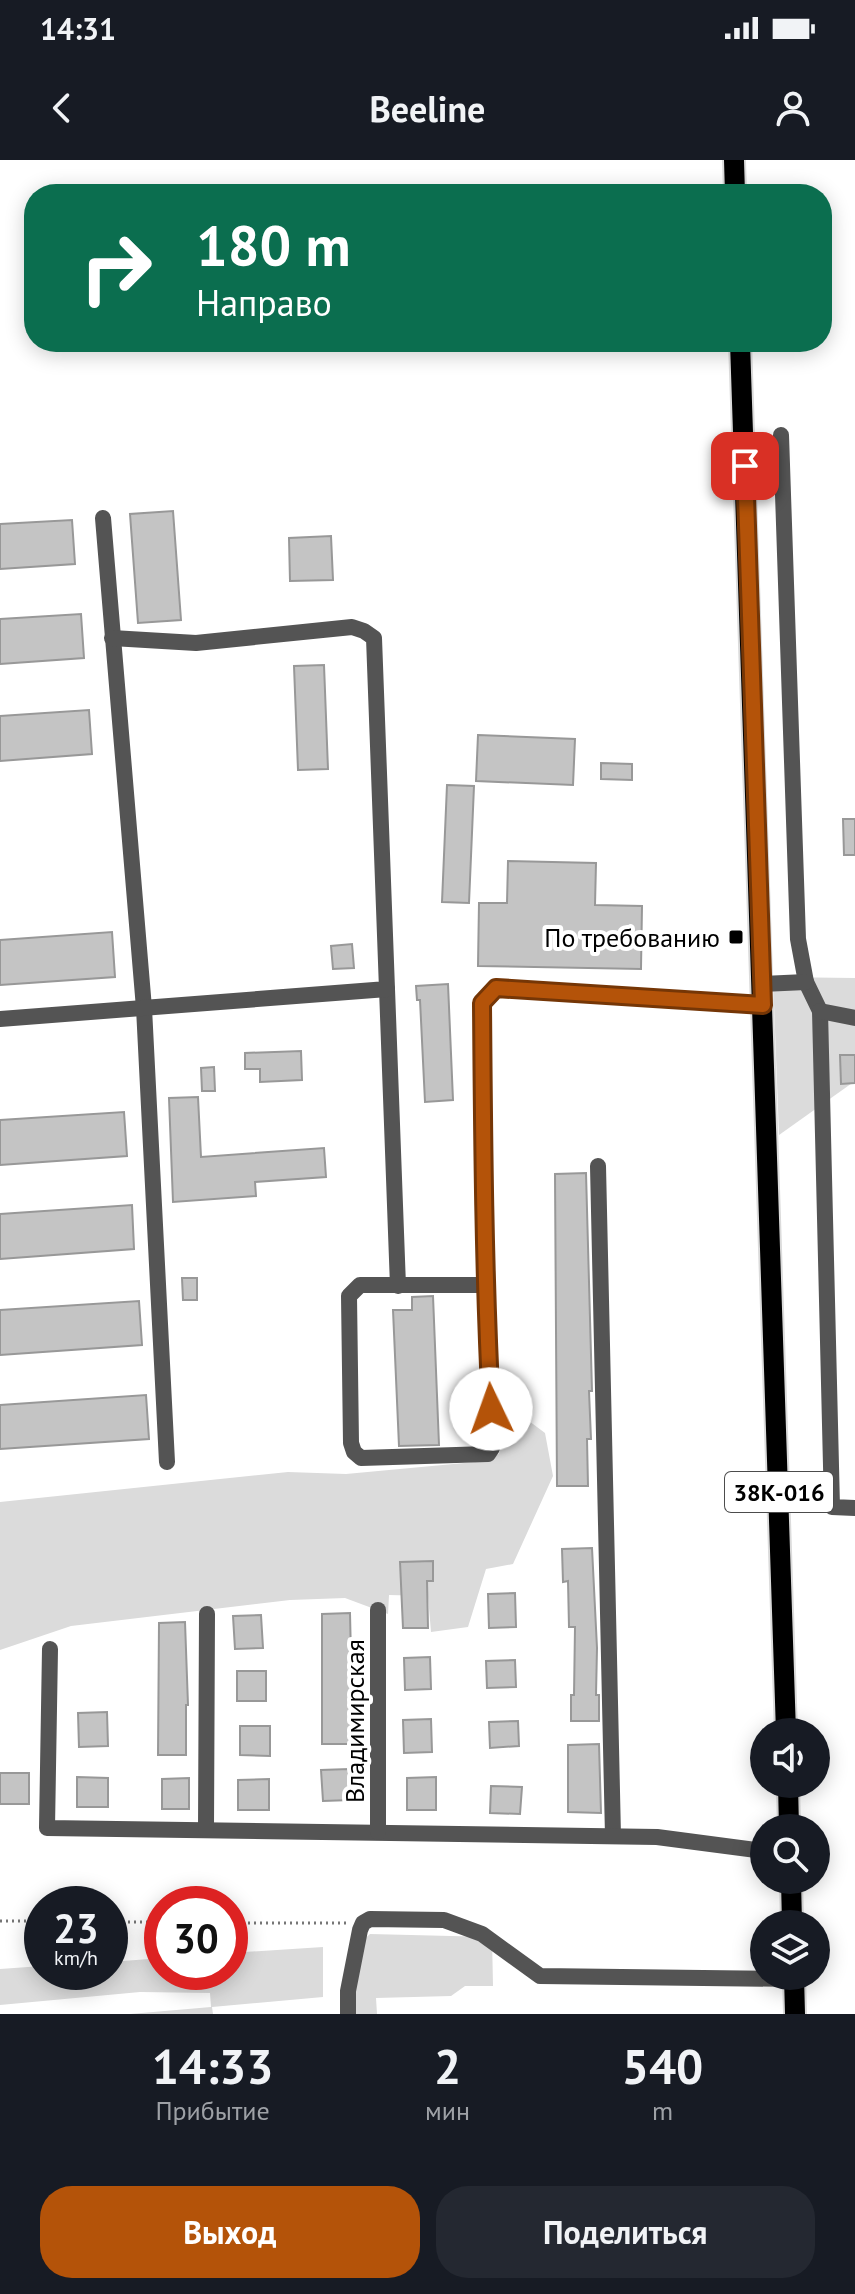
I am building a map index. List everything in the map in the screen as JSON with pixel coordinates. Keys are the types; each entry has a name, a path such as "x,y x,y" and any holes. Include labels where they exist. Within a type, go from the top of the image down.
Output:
{"main road":[{"path":"734,160 735,184"},
{"name":"38К-016","path":"740,352 786,1718"},
{"path":"794,1990 795,2014"}],"street":[{"path":"781,435 798,939 806,982 820,1011 832,1507 855,1508"},
{"path":"103,518 144,1008 167,1462"},
{"path":"112,638 196,643 352,627 374,638 398,1286"},
{"path":"762,984 806,982"},
{"path":"485,1285 360,1285 349,1296 351,1443 354,1452 361,1458 488,1454 493,1440 485,1285 482,1003 487,994 496,988 763,1005"},
{"path":"0,1019 387,989"},
{"path":"820,1011 855,1018"},
{"path":"598,1166 613,1836"},
{"name":"Владимирская","path":"378,1610 378,1832"},
{"path":"206,1829 207,1614"},
{"path":"50,1649 47,1828 657,1837 750,1849"},
{"path":"348,2014 348,1991 363,1923 370,1919 444,1920 482,1934 540,1976 750,1978"}],"path":[{"path":"0,1921 24,1921"},
{"path":"248,1923 363,1923"}],"shaded area":[{"path":"773,977 855,978 855,1081 779,1135"},
{"path":"509,1406 545,1433 553,1476 513,1564 486,1569 468,1627 431,1632 428,1596 389,1595 388,1614 345,1598 290,1600 71,1626 0,1650 0,1502 288,1472 346,1474 475,1462 499,1454"},
{"path":"370,1934 492,1937 493,1986 465,1986 451,1996 376,1998 377,2014 350,2014 356,1947"},
{"path":"323,1947 323,1997 212,2007 213,2014 130,2014 211,2007 210,1993 140,1992 0,2005 0,1969 24,1967 24,1990 128,1990 128,1961 144,1959 144,1990 248,1990 248,1952"}],"building":[{"path":"173,511 181,620 138,623 130,514"},
{"path":"72,520 75,564 0,569 0,524"},
{"path":"331,536 333,580 290,581 289,538"},
{"path":"81,614 84,658 0,664 0,619"},
{"path":"324,665 328,769 298,770 294,666"},
{"path":"89,710 92,754 0,761 0,716"},
{"path":"478,735 575,739 573,785 476,781"},
{"path":"601,763 632,764 632,780 601,779"},
{"path":"447,785 474,786 469,903 442,902"},
{"path":"843,819 855,819 855,855 844,855"},
{"path":"508,861 596,863 595,905 642,906 641,969 478,966 479,903 507,903"},
{"path":"112,932 115,977 0,985 0,940"},
{"path":"352,944 354,968 333,969 331,946"},
{"path":"448,984 453,1100 425,1102 420,1000 417,1000 416,986"},
{"path":"301,1051 302,1080 260,1082 260,1069 245,1069 245,1053"},
{"path":"840,1055 855,1055 855,1083 841,1084"},
{"path":"214,1067 215,1091 202,1091 201,1068"},
{"path":"198,1097 201,1157 324,1148 326,1177 255,1182 256,1196 173,1202 169,1098"},
{"path":"124,1112 127,1156 0,1165 0,1120"},
{"path":"586,1173 592,1391 589,1391 591,1439 587,1439 588,1486 557,1486 555,1174"},
{"path":"132,1205 134,1249 0,1259 0,1214"},
{"path":"182,1278 197,1278 197,1300 183,1300"},
{"path":"433,1296 439,1445 399,1446 393,1310 412,1310 412,1297"},
{"path":"139,1301 142,1345 0,1355 0,1310"},
{"path":"146,1395 149,1439 0,1449 0,1405"},
{"path":"592,1548 599,1721 571,1721 575,1627 569,1627 568,1581 563,1582 562,1549"},
{"path":"433,1561 433,1581 427,1581 428,1628 403,1628 400,1562"},
{"path":"515,1593 516,1627 489,1628 488,1594"},
{"path":"350,1613 353,1744 322,1744 322,1614"},
{"path":"261,1615 263,1648 235,1649 233,1616"},
{"path":"185,1622 186,1755 158,1755 159,1623"},
{"path":"430,1657 431,1689 405,1690 404,1658"},
{"path":"515,1660 516,1687 487,1688 486,1661"},
{"path":"237,1671 266,1671 266,1701 237,1701"},
{"path":"107,1712 108,1746 79,1747 78,1713"},
{"path":"431,1719 432,1752 404,1753 403,1720"},
{"path":"518,1721 519,1746 490,1748 489,1722"},
{"path":"240,1726 270,1726 270,1756 240,1755"},
{"path":"599,1744 601,1813 568,1812 568,1745"},
{"path":"349,1769 351,1800 323,1801 321,1770"},
{"path":"0,1773 29,1773 29,1804 0,1804"},
{"path":"77,1777 108,1778 108,1807 77,1807"},
{"path":"436,1777 436,1810 407,1810 407,1778"},
{"path":"189,1778 189,1809 162,1809 162,1779"},
{"path":"269,1779 269,1810 238,1810 238,1780"},
{"path":"491,1786 522,1787 520,1814 490,1813"}],"place":[{"name":"По требованию","path":"736,937"}],"route":[{"path":"491,1409 485,1285 482,1065 482,1003 487,994 496,988 763,1005 745,466"}]}
